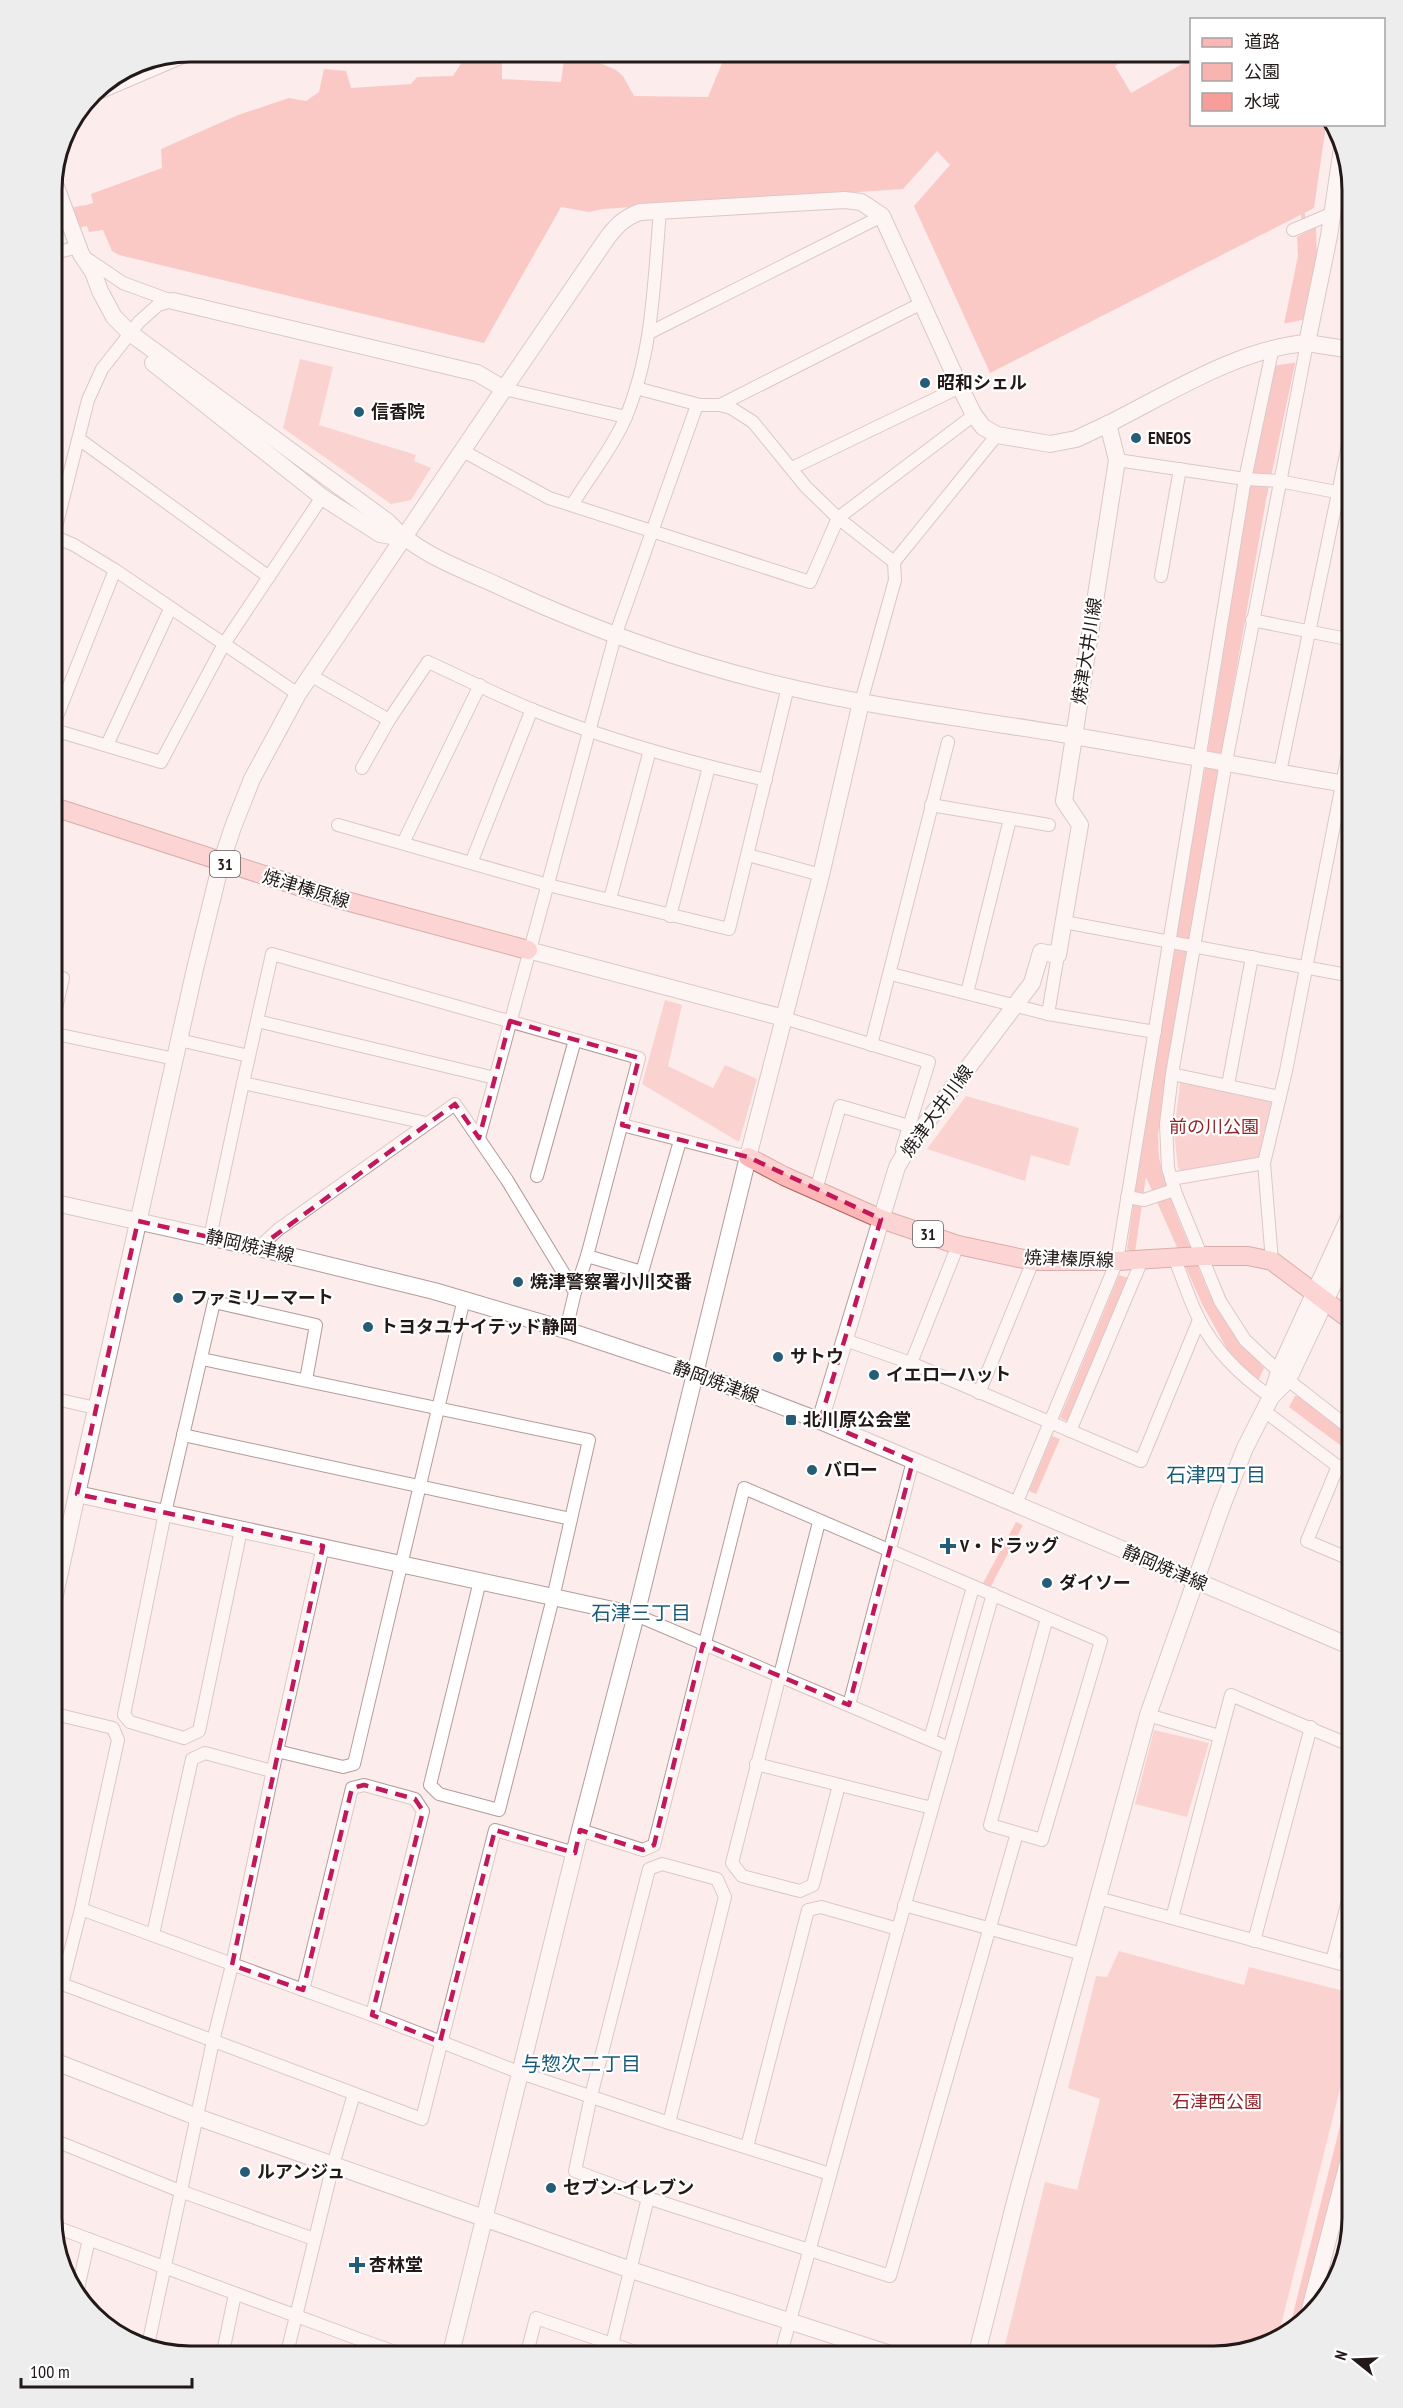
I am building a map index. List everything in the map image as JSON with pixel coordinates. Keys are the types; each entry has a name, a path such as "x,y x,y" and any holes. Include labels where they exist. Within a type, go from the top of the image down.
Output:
{"main road":[{"name":"焼津榛原線","path":"62,810 335,898 528,950"},
{"name":"焼津榛原線","path":"748,1157 881,1219 958,1245 1033,1261 1128,1261 1200,1256 1248,1256 1272,1261 1342,1313"}],"street":[{"path":"121,81 158,66"},
{"path":"1342,196 1333,213 1305,343 1252,620 1194,945 1166,1124 1167,1157 1172,1186 1220,1301 1245,1340 1283,1375 1342,1422"},
{"path":"62,1563 221,863 252,779 310,675 617,225 630,215 660,211 844,200 861,202 882,216 974,415 983,427 997,435 1050,444 1076,439 1234,361 1275,347 1305,343 1342,349"},
{"path":"62,205 78,246 84,278 98,309 110,325 388,522 403,538 444,561 533,602 615,636 788,687 861,702 1199,757 1342,784"},
{"path":"572,505 626,417 636,388 649,333 660,211"},
{"path":"1293,230 1333,213"},
{"path":"649,333 882,216"},
{"path":"62,251 78,246"},
{"path":"78,246 101,270 123,283 173,301 477,373 504,389 626,417"},
{"path":"62,504 88,400 102,369 139,322 158,305 173,301"},
{"path":"720,405 922,303"},
{"path":"127,336 322,497 380,534 403,538"},
{"path":"1070,1431 1128,1261 1138,1198 1155,1032 1199,757 1245,479 1275,347"},
{"path":"792,468 960,387"},
{"path":"636,388 697,405 720,405 731,408 753,422 806,487 838,518 894,562"},
{"path":"479,1138 528,950 548,885 615,636 697,405"},
{"path":"463,451 549,498 810,582 838,518 974,415"},
{"name":"焼津大井川線","path":"820,1421 897,1167 911,1143 1017,1006 1032,983 1041,952 1058,955 1080,825 1064,801 1117,460 1108,424"},
{"path":"453,2346 748,1157 821,875 861,702 895,580 894,562 997,435"},
{"path":"79,439 268,577"},
{"path":"1117,460 1245,479 1279,481 1342,492"},
{"path":"1161,576 1180,469"},
{"path":"1280,772 1342,476"},
{"path":"62,732 161,762 224,644 322,497"},
{"path":"62,544 115,570 298,694"},
{"path":"62,704 115,570"},
{"path":"107,745 170,609"},
{"path":"1252,620 1342,638"},
{"path":"362,768 389,720 428,662 532,709 589,730 709,767 766,780"},
{"path":"310,675 389,720"},
{"path":"403,843 480,685"},
{"path":"338,825 548,885 729,929 788,687"},
{"path":"471,863 532,709"},
{"path":"871,1045 891,974 948,742"},
{"path":"610,899 650,750"},
{"path":"670,916 709,767"},
{"path":"931,805 1049,825"},
{"path":"1272,1261 1264,1163 1280,1097 1305,967 1342,807"},
{"path":"967,993 1010,819"},
{"path":"748,855 821,875"},
{"path":"1064,922 1305,967 1342,971"},
{"path":"528,950 784,1018 929,1062 897,1167"},
{"path":"210,1237 272,954 639,1058 566,1330"},
{"path":"1048,1014 1058,955"},
{"path":"1228,1085 1252,957"},
{"path":"891,974 1048,1014 1155,1032"},
{"path":"257,1021 495,1078"},
{"path":"62,1033 175,1059"},
{"path":"179,1040 249,1056"},
{"path":"537,1176 575,1040"},
{"path":"1172,1074 1280,1097"},
{"path":"243,1083 426,1123"},
{"path":"258,1248 279,1229 455,1104 479,1138 575,1292"},
{"path":"816,1190 840,1106 909,1126"},
{"path":"622,1125 748,1157"},
{"path":"587,1256 642,1272 680,1141"},
{"path":"1138,1198 1172,1186 1264,1163"},
{"name":"静岡焼津線","path":"62,1204 258,1248 464,1299 695,1373 820,1421 1342,1643"},
{"path":"1321,1297 1342,1239"},
{"path":"911,1364 958,1245"},
{"path":"1177,1258 1199,1320 1224,1356 1267,1404 1342,1469"},
{"path":"979,1393 1033,1261"},
{"path":"1016,1504 1050,1423 1128,1261"},
{"path":"979,2346 1016,2198 1148,1715 1222,1506 1245,1448 1321,1297 1342,1261"},
{"path":"277,1750 343,1767 354,1764 464,1299"},
{"path":"242,1530 199,1731 184,1738 130,1722 124,1715 165,1513 214,1302 316,1325 306,1380"},
{"path":"845,1340 911,1364 1141,1461 1199,1320"},
{"path":"202,1359 589,1440 553,1598 499,1810 439,1794 430,1785 480,1581"},
{"path":"62,1400 96,1408"},
{"path":"183,1435 571,1519"},
{"path":"849,1705 913,1461"},
{"path":"1338,1466 1307,1541 1342,1556"},
{"path":"580,1830 644,1850 654,1845 744,1488 1101,1641 1042,1840 990,1825 1047,1618"},
{"path":"77,1494 636,1615 949,1748"},
{"path":"819,1521 732,1863 742,1876 800,1891 813,1885 839,1785"},
{"path":"149,2340 323,1546"},
{"path":"930,1739 973,1587"},
{"path":"783,2346 904,1905 993,1594"},
{"path":"1172,1918 1231,1695 1342,1741"},
{"path":"1148,1715 1219,1736"},
{"path":"62,1716 113,1728 118,1740 81,1910 62,1984 422,2119 495,1830 575,1853"},
{"path":"1254,1941 1311,1727"},
{"path":"153,1934 192,1759 205,1753 272,1771"},
{"path":"756,1764 932,1808"},
{"path":"303,1990 352,1788 364,1785 415,1798 423,1811 372,2015"},
{"path":"669,2123 725,1897 717,1879 662,1864 649,1869 591,2096 575,2172 648,2198 890,2276 1017,1833"},
{"path":"1098,1898 1342,1964"},
{"path":"904,1905 1082,1954"},
{"path":"747,2147 808,1910 821,1907 898,1929"},
{"path":"81,1910 153,1934 372,2015 521,2073 830,2174"},
{"path":"1332,1961 1342,1924"},
{"path":"62,2064 197,2117 485,2219 631,2270 866,2346"},
{"path":"289,2346 333,2165 354,2094"},
{"path":"62,2143 180,2191 314,2239"},
{"path":"1313,2299 1342,2186"},
{"path":"612,2344 648,2198"},
{"path":"62,2229 378,2346"},
{"path":"79,2283 89,2239"},
{"path":"224,2346 235,2294"},
{"path":"529,2346 536,2318 618,2346"},
{"path":"363,2346 364,2341"}],"highlighted area":[{"path":"510,1021 639,1058 622,1125 748,1157 881,1219 820,1421 913,1461 849,1705 703,1644 654,1845 643,1850 580,1830 575,1853 495,1830 440,2042 372,2015 423,1811 415,1799 364,1785 352,1788 303,1990 232,1965 323,1546 77,1494 138,1221 258,1248 455,1104 479,1138"}],"green space":[{"path":"300,359 333,367 319,425 416,455 414,461 431,468 411,500 391,504 283,428"},
{"path":"665,1000 682,1005 668,1066 713,1088 725,1065 757,1079 739,1142 642,1084"},
{"name":"前の川公園","path":"1185,1082 1270,1099 1272,1105 1259,1160 1182,1172 1178,1168 1174,1133 1180,1083"},
{"path":"966,1096 1079,1128 1069,1166 1031,1155 1025,1181 927,1149"},
{"path":"1154,1730 1209,1743 1187,1817 1135,1804"},
{"name":"石津西公園","path":"1119,1951 1244,1985 1249,1967 1342,1990 1342,2081 1280,2327 1262,2337 1247,2342 1214,2346 1005,2346 1045,2182 1077,2190 1100,2099 1068,2088 1096,1976 1107,1977"}],"water":[{"path":"462,62 502,62 502,79 561,82 564,62 597,62 616,70 623,76 634,96 708,97 722,62 1121,62 1115,66 1131,93 1186,62 1190,62 1190,126 1324,126 1326,128 1314,208 990,373 914,206 950,165 937,151 903,189 603,209 589,212 561,207 484,343 119,255 112,251 103,230 89,232 80,207 93,203 91,194 162,168 161,149 238,115 289,98 306,101 319,92 324,69 346,71 351,88 411,84 417,77 453,76"},
{"path":"1316,227 1317,261 1266,500 1158,1134 1159,1158 1175,1211 1209,1293 1236,1336 1264,1368 1259,1379 1254,1379 1227,1349 1202,1304 1146,1177 1135,1252 1127,1249 1137,1177 1134,1176 1202,785 1249,494 1298,256 1297,237"},
{"path":"1119,1275 1128,1278 1067,1421 1060,1418"},
{"path":"1295,1396 1300,1397 1342,1428 1342,1447 1289,1407"},
{"path":"1052,1436 1060,1439 1036,1494 1029,1491"},
{"path":"1016,1522 1023,1525 990,1588 983,1583"},
{"path":"1342,2118 1342,2155 1301,2312 1292,2320"}],"pier":[{"path":"1307,319 1298,362 1273,366 1282,324"}],"waterway":[{"path":"1303,214 1304,224"},
{"path":"62,221 83,216"}],"place":[{"name":"昭和シェル","path":"925,383"},
{"name":"信香院","path":"359,412"},
{"name":"ENEOS","path":"1136,438"},
{"name":"焼津警察署小川交番","path":"518,1282"},
{"name":"ファミリーマート","path":"178,1298"},
{"name":"トヨタユナイテッド静岡","path":"368,1327"},
{"name":"サトウ","path":"778,1357"},
{"name":"イエローハット","path":"874,1375"},
{"name":"北川原公会堂","path":"791,1420"},
{"name":"バロー","path":"812,1470"},
{"name":"V・ドラッグ","path":"948,1546"},
{"name":"ダイソー","path":"1047,1583"},
{"name":"ルアンジュ","path":"245,2172"},
{"name":"セブン-イレブン","path":"551,2188"},
{"name":"杏林堂","path":"357,2265"}],"district":[{"name":"石津四丁目","path":"1216,1475"},
{"name":"石津三丁目","path":"641,1613"},
{"name":"与惣次二丁目","path":"581,2064"}]}
